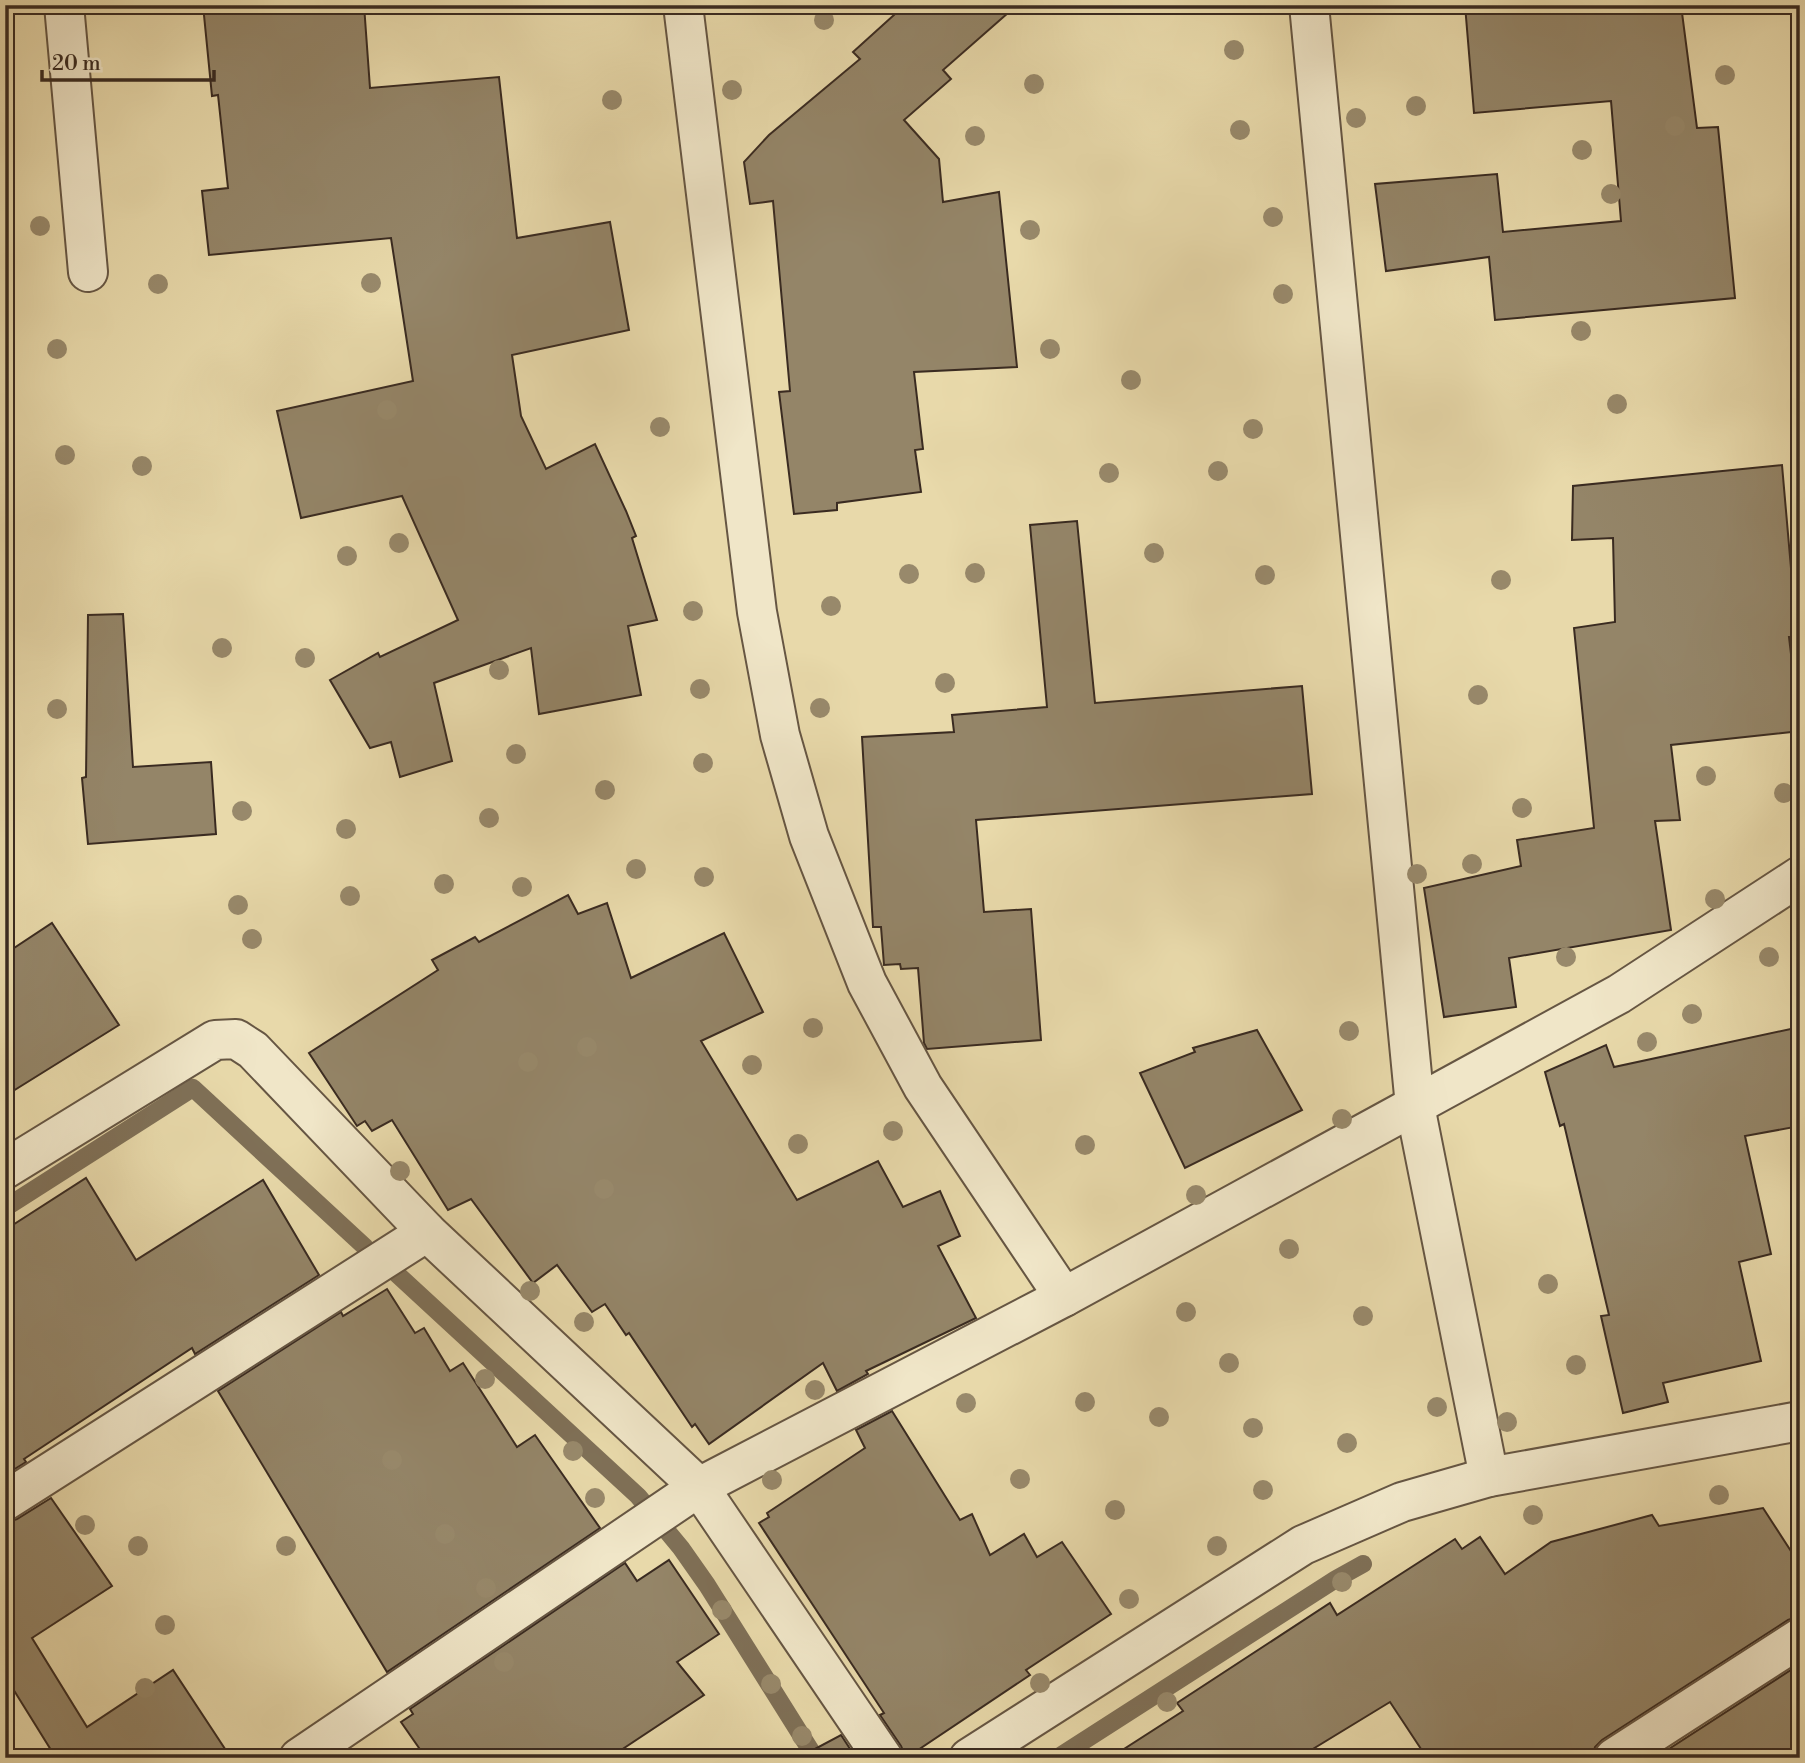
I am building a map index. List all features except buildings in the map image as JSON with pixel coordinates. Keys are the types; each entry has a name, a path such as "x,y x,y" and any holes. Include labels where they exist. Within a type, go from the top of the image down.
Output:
{"street":[{"path":"64,5 88,272"},
{"path":"683,5 757,612 780,735 809,836 867,983 923,1087 1064,1297"},
{"path":"1309,5 1415,1106 1489,1477"},
{"path":"299,1758 699,1487 1064,1297 1619,994 1800,876"},
{"path":"5,1169 215,1040 236,1039 253,1050 427,1232 699,1487 883,1758"},
{"path":"5,1501 427,1232"},
{"path":"969,1758 1303,1545 1402,1502 1489,1477 1800,1421"},
{"path":"1628,1754 1800,1638"}],"waterway":[{"path":"5,1208 193,1088 365,1247"},
{"path":"386,1264 638,1496 681,1548 707,1585 811,1751"},
{"path":"1057,1758 1363,1564"}]}
